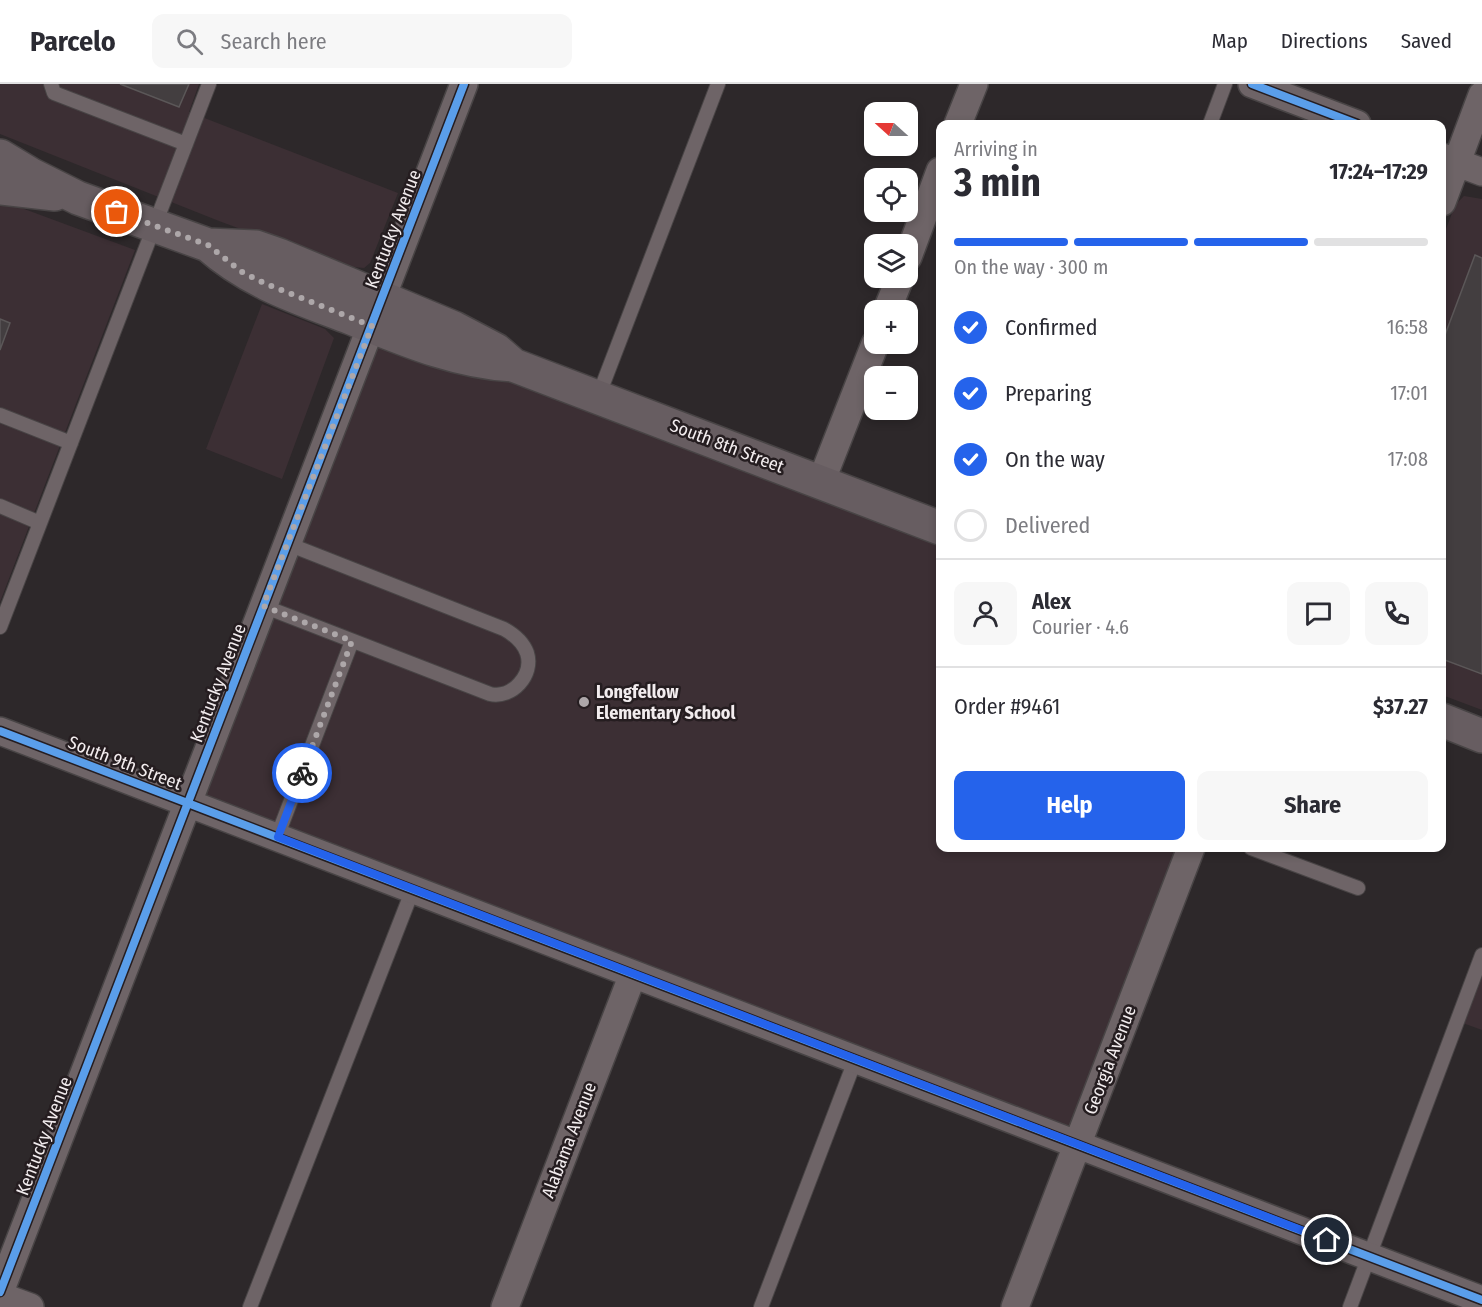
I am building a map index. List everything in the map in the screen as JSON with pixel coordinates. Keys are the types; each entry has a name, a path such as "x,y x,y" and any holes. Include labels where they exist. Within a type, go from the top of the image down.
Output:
{"main road":[{"name":"South 8th Street","path":"0,156 78,198 208,245 256,247 377,312 480,341 513,365 936,526"},
{"name":"South 8th Street","path":"0,188 78,198"},
{"path":"1446,722 1482,735"}],"street":[{"name":"Kentucky Avenue","path":"0,1294 464,84"},
{"path":"960,120 974,84"},
{"path":"1252,84 1346,120"},
{"path":"1446,178 1449,160 1482,95"},
{"path":"1449,160 1482,172"},
{"path":"917,234 936,182"},
{"path":"821,482 870,354"},
{"name":"South 9th Street","path":"0,731 1482,1300"},
{"name":"Georgia Avenue","path":"1015,1307 1189,852"},
{"name":"Alabama Avenue","path":"505,1307 633,974"},
{"path":"0,1294 30,1307"}],"lane":[{"path":"51,84 54,93 186,144"},
{"path":"0,627 209,84"},
{"path":"598,397 718,84"},
{"path":"1212,120 1226,84"},
{"path":"0,415 71,443"},
{"path":"0,506 40,523"},
{"path":"263,606 494,695 507,693 522,681 528,655 522,644 504,629 288,544"},
{"path":"278,837 352,641"},
{"path":"1262,852 1358,888"},
{"path":"250,1307 413,889"},
{"path":"1350,1307 1482,955"},
{"path":"761,1307 856,1058"}],"shaded area":[{"path":"0,84 199,84 189,112 398,193 370,263 364,268 341,266 219,221 0,134"},
{"path":"1464,196 1482,199 1482,710 1446,696 1446,229 1455,205"},
{"path":"0,200 135,250 0,602"},
{"path":"262,304 325,329 334,338 282,479 206,449"},
{"name":"Longfellow Elementary School","path":"372,326 936,527 936,852 1189,852 1078,1144 188,803"},
{"path":"1482,964 1482,1030 1460,1022"}],"building":[{"path":"120,84 189,84 179,107"},
{"path":"1475,255 1482,258 1482,674 1446,660 1446,332"},
{"path":"0,319 10,323 0,350"}],"cycle path":[{"path":"0,1292 464,84"},
{"path":"1252,84 1346,120"},
{"path":"0,731 1482,1300"}],"way so far":[{"path":"117,212 208,245 227,262 266,284 372,326 263,606 352,641 302,773"}],"place":[{"name":"Longfellow Elementary School","path":"584,702"}],"route":[{"path":"302,773 278,837 1327,1240"}]}
